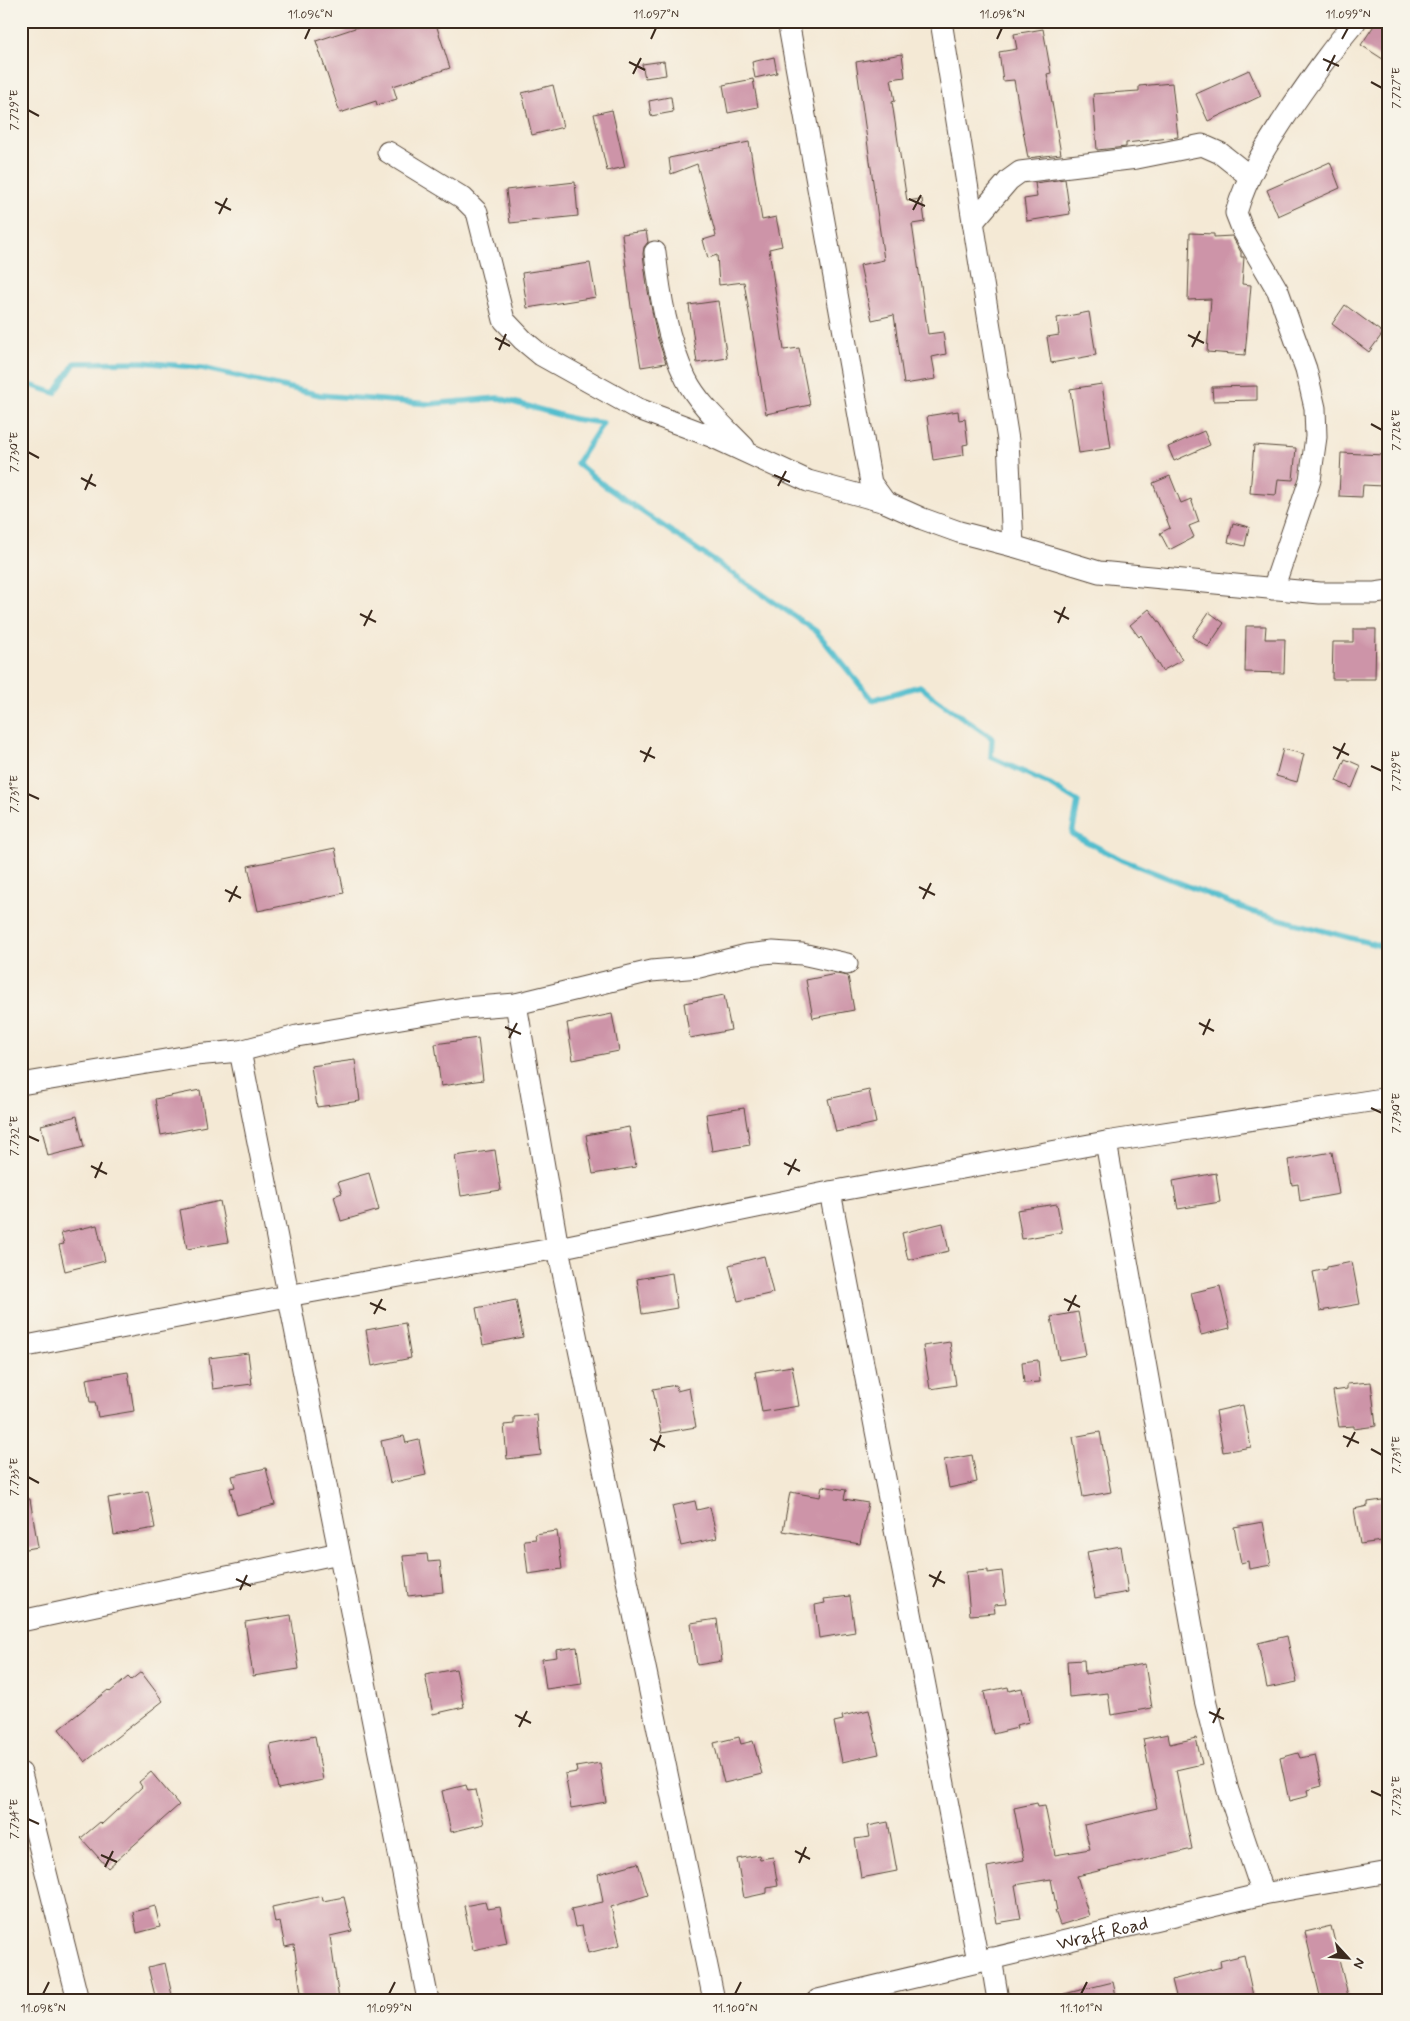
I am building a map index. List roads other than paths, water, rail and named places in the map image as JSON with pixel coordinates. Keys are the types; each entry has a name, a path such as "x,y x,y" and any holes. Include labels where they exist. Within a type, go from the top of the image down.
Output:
{"street":[{"path":"788,21 872,483 885,502"},
{"path":"941,21 1008,440 1013,546"},
{"path":"1273,589 1310,480 1316,437 1315,408 1306,369 1278,290 1243,231 1236,213 1249,176 1276,131 1306,86 1356,21"},
{"path":"973,222 1009,180 1020,172 1138,158 1202,144 1220,153 1249,176"},
{"path":"388,152 463,198 477,212 504,320 523,340 542,355 636,408 713,437 808,481 885,502 959,532 1100,572 1320,593 1375,593 1389,590"},
{"path":"655,252 661,298 673,342 687,380 708,409 752,455"},
{"path":"21,1084 195,1055 240,1051 297,1036 464,1008 516,1004 651,971 699,967 747,955 773,952 802,954 847,964"},
{"path":"516,1004 558,1248 714,2000"},
{"path":"240,1051 287,1296 428,2000"},
{"path":"21,1347 287,1296 558,1248 830,1192 1106,1142 1389,1098"},
{"path":"1106,1142 1205,1700 1228,1791 1263,1894"},
{"path":"830,1192 984,1959 998,2000"},
{"path":"21,1621 338,1553"},
{"path":"21,1773 78,2000"},
{"name":"Wraff Road","path":"818,2000 1263,1894 1389,1872"}],"waterway":[{"path":"21,382 55,393 75,363 142,362 202,368 320,395 430,404 498,398 574,419 603,423 577,463 605,486 816,631 872,700 920,686 992,738 991,757 1047,783 1078,802 1072,834 1120,859 1253,912 1389,948"}]}
